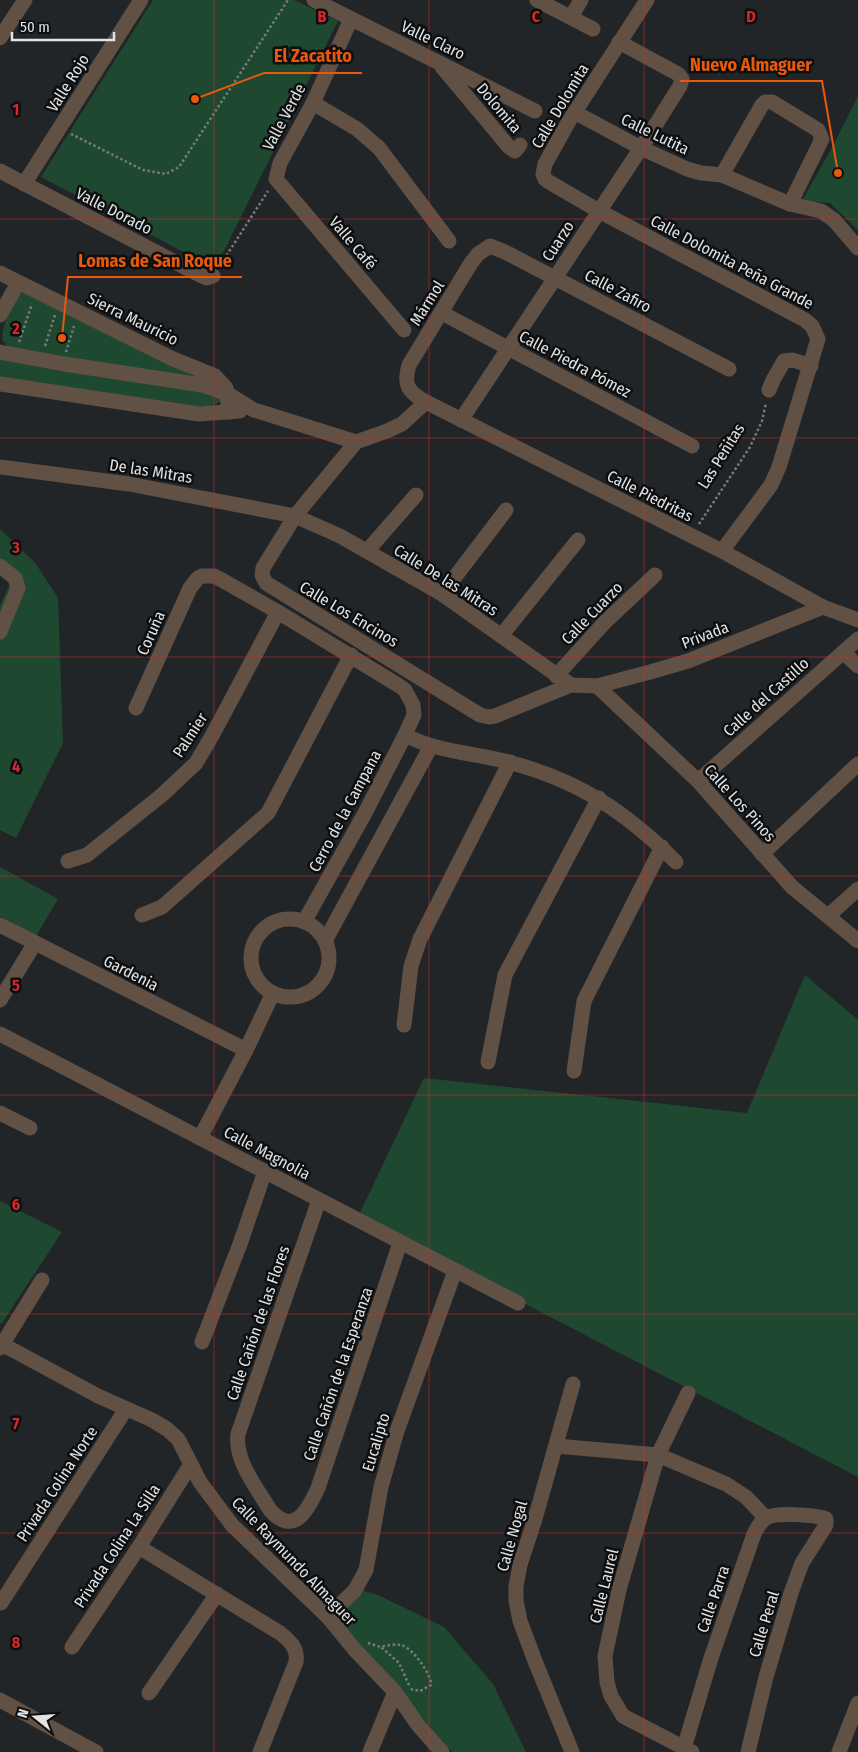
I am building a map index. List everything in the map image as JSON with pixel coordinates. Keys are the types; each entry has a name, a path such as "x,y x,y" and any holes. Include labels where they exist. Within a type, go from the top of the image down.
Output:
{"street":[{"path":"0,38 25,0"},
{"name":"Valle Rojo","path":"24,184 141,0"},
{"path":"537,0 593,29"},
{"path":"571,17 581,0"},
{"name":"Calle Dolomita","path":"599,210 545,179 543,174 545,164 569,121 576,113 647,0"},
{"name":"Valle Claro","path":"319,1 535,111"},
{"name":"Valle Verde","path":"276,178 280,163 312,103 351,18"},
{"name":"Cuarzo","path":"461,420 680,86 682,79 678,74 619,42"},
{"name":"Dolomita","path":"438,62 509,147 518,148"},
{"path":"722,175 762,105 772,102 818,130 822,139 816,155 790,204"},
{"path":"312,103 357,129 379,148 449,241"},
{"name":"Calle Lutita","path":"576,113 641,148 687,169 701,173 722,175 790,204 811,208 828,216 858,248"},
{"name":"Valle Dorado","path":"0,171 200,275 207,278 213,276"},
{"name":"Valle Café","path":"276,178 404,330"},
{"name":"Calle Dolomita Peña Grande","path":"599,210 804,320 812,326 818,339 779,467 771,485 722,551"},
{"name":"Calle Zafiro","path":"490,246 729,368"},
{"name":"Mármol","path":"407,386 406,376 409,364 478,254 490,246"},
{"name":"Sierra Mauricio","path":"0,274 171,358 209,373 223,383 228,394"},
{"path":"0,315 18,283"},
{"name":"Calle Piedra Pómez","path":"442,313 692,446"},
{"path":"0,352 64,364 202,385 228,394 254,410 356,442 402,424 426,402"},
{"path":"769,390 784,361 793,360 811,366"},
{"path":"0,384 200,414 254,410"},
{"name":"Calle Piedritas","path":"407,386 416,396 426,402 722,551 823,607 858,620"},
{"path":"228,394 229,412"},
{"name":"Calle Los Encinos","path":"356,442 295,516 263,568 262,575 266,584 480,715 495,716 571,685"},
{"name":"De las Mitras","path":"0,466 129,484 295,516"},
{"path":"367,551 416,496"},
{"path":"442,594 506,510"},
{"name":"Calle De las Mitras","path":"295,516 323,527 442,594 571,685"},
{"path":"501,636 578,540"},
{"path":"0,632 18,588 15,578 4,569"},
{"name":"Calle Cuarzo","path":"556,676 605,622 655,575"},
{"name":"Coruña","path":"136,708 190,588 198,578 214,576 278,612"},
{"path":"794,619 799,594"},
{"name":"Privada","path":"571,685 596,686 650,672 695,658 823,607"},
{"path":"142,914 162,907 268,813 352,655 278,612"},
{"name":"Palmier","path":"68,861 87,855 162,795 196,763 278,612"},
{"name":"Calle del Castillo","path":"698,781 858,639"},
{"path":"843,652 858,666"},
{"name":"Cerro de la Campana","path":"304,922 365,813 414,715 414,705 405,690 352,655"},
{"name":"Calle Los Pinos","path":"596,686 698,781 792,887 858,941"},
{"path":"405,735 431,746 510,762 555,776 599,798 636,824 676,862"},
{"path":"325,941 431,746"},
{"path":"404,1025 411,966 418,946 510,762"},
{"path":"762,854 858,764"},
{"path":"488,1062 505,975 599,798"},
{"path":"574,1071 584,1000 662,847"},
{"path":"828,916 858,889"},
{"path":"290,919 304,922 316,929 325,941 329,955 327,969 321,982 310,991 297,997 283,997 272,994 259,982 252,970 251,955 255,941 264,929 276,922 290,919"},
{"name":"Gardenia","path":"0,925 246,1050"},
{"path":"0,1000 35,943"},
{"path":"200,1138 246,1050 272,994"},
{"name":"Calle Magnolia","path":"0,1034 518,1303"},
{"path":"0,1113 30,1128"},
{"path":"202,1342 265,1171"},
{"name":"Calle Cañón de las Flores","path":"304,1515 292,1521 276,1516 270,1510 240,1459 237,1443 238,1434 319,1200"},
{"name":"Calle Cañón de la Esperanza","path":"304,1515 318,1488 400,1243"},
{"name":"Eucalipto","path":"328,1617 355,1590 366,1570 381,1486 397,1431 455,1271"},
{"path":"1,1345 42,1280"},
{"name":"Calle Raymundo Almaguer","path":"1,1345 98,1396 167,1429 178,1439 207,1492 232,1525 328,1617 355,1650 402,1691 418,1725 442,1752"},
{"name":"Calle Nogal","path":"572,1384 556,1446 520,1565 516,1586 516,1601 520,1621 572,1752"},
{"name":"Calle Laurel","path":"688,1393 658,1455 619,1590 606,1656 607,1682 611,1696 623,1716 688,1750"},
{"name":"Privada Colina Norte","path":"1,1603 126,1409"},
{"path":"556,1446 658,1455 726,1484 746,1497 766,1518"},
{"name":"Privada Colina La Silla","path":"72,1647 139,1547 191,1464"},
{"name":"Calle Peral","path":"748,1752 766,1677 802,1562 826,1525 826,1519 821,1517 774,1514 766,1518"},
{"name":"Calle Parra","path":"688,1750 711,1658 754,1534 766,1518"},
{"path":"139,1547 280,1633 290,1641 296,1650 296,1662 260,1752"},
{"path":"149,1693 217,1594"},
{"path":"370,1752 402,1691"},
{"path":"0,1700 96,1752"},
{"path":"839,1752 858,1703"}],"path":[{"path":"60,129 143,170 166,174 179,167 288,0"},
{"path":"213,276 276,178"},
{"path":"18,344 32,304"},
{"path":"44,348 57,307"},
{"path":"64,360 74,326"},
{"name":"Las Peñitas","path":"691,536 750,447 762,420 769,390"},
{"path":"399,1663 381,1647 388,1645 404,1646 415,1656 430,1676 431,1685 415,1691 402,1691"}],"green space":[{"path":"153,0 294,0 338,21 223,253 211,259 195,258 41,177"},
{"path":"858,96 858,230 830,203 802,201"},
{"path":"23,293 35,295 219,385 15,353 3,341 3,331 18,295"},
{"path":"0,355 212,389 222,400 213,406 203,407 0,378"},
{"path":"0,529 36,564 58,598 63,743 16,838 0,830 0,606 14,574 0,564"},
{"path":"0,867 58,899 36,936 0,916"},
{"path":"805,975 858,1020 858,1477 358,1217 424,1078 747,1113"},
{"path":"0,1201 62,1232 0,1324"},
{"path":"358,1589 380,1596 444,1627 493,1684 526,1752 453,1752 449,1749 335,1616"}],"place":[{"name":"El Zacatito","path":"195,99"},
{"name":"Nuevo Almaguer","path":"838,173"},
{"name":"Lomas de San Roque","path":"62,338"}]}
